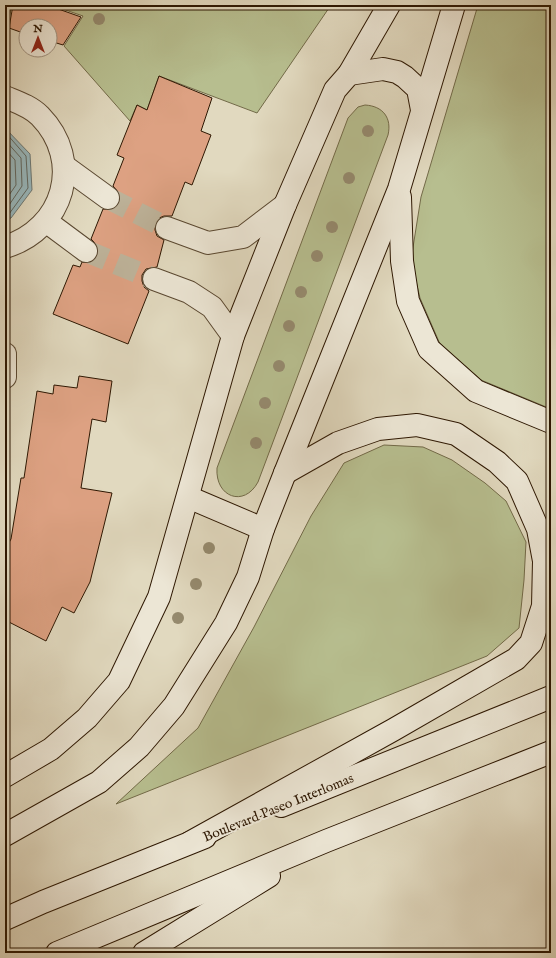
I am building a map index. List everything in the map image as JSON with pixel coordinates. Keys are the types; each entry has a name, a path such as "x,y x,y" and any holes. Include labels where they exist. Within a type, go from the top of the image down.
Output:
{"main road":[{"path":"5,776 51,749 87,718 119,681 159,597 233,336 285,205 335,90 349,74 389,5"},
{"path":"5,835 99,782 139,747 174,706 226,623 248,577 263,529 400,189 454,5"},
{"path":"349,74 383,69 397,72 418,89 422,110"},
{"path":"5,97 23,104 39,115 51,130 60,147 64,166 61,196 47,222 34,234 19,243 5,247"},
{"path":"64,166 108,198"},
{"path":"400,189 402,261 408,301 429,349 476,391 551,422"},
{"path":"167,228 208,243 244,237 285,205"},
{"path":"47,222 86,251"},
{"path":"154,279 189,292 212,307 233,336"},
{"path":"5,354 5,377"},
{"path":"191,842 393,730 516,659 531,643 543,606 544,561 538,529 517,481 497,462 456,434 416,425 378,428 338,443 285,473"},
{"path":"188,497 263,529"},
{"name":"Boulevard Paseo Interlomas","path":"5,918 551,697"},
{"path":"57,953 326,841 551,752"},
{"path":"144,953 326,841"}],"green space":[{"path":"5,5 12,5 7,28 5,29"},
{"path":"51,5 331,5 257,113 159,76 147,110 137,105 130,121 64,46 83,16"},
{"path":"478,5 551,5 551,409 481,380 440,344 420,298 411,260 421,197"},
{"path":"365,105 377,108 385,114 389,123 388,135 258,482 252,490 245,495 238,497 232,496 225,492 221,486 217,468 348,118 358,107"},
{"path":"384,445 423,447 452,460 485,483 506,501 526,542 519,628 487,656 116,804 198,728 254,627 311,516 344,463"}],"water":[{"path":"5,128 30,154 32,190 11,218 5,220"}],"building":[{"path":"13,5 47,5 81,17 63,45 58,43 58,18 18,18 18,31 9,28"},
{"path":"159,76 212,98 201,131 211,135 192,185 185,182 172,216 164,216 159,218 155,223 157,236 164,240 157,267 146,269 142,275 144,287 149,291 128,344 53,314 73,265 80,267 82,262 91,263 96,258 98,246 91,239 103,209 113,209 118,205 120,200 119,193 113,186 124,158 117,155 137,105 147,110"},
{"path":"79,376 112,381 106,422 92,419 81,488 112,493 90,582 74,613 62,607 46,641 5,620 5,550 11,539 21,478 24,478 37,391 53,394 54,385 77,388"}],"tunnel":[{"path":"108,198 167,228"},
{"path":"86,251 154,279"}]}
